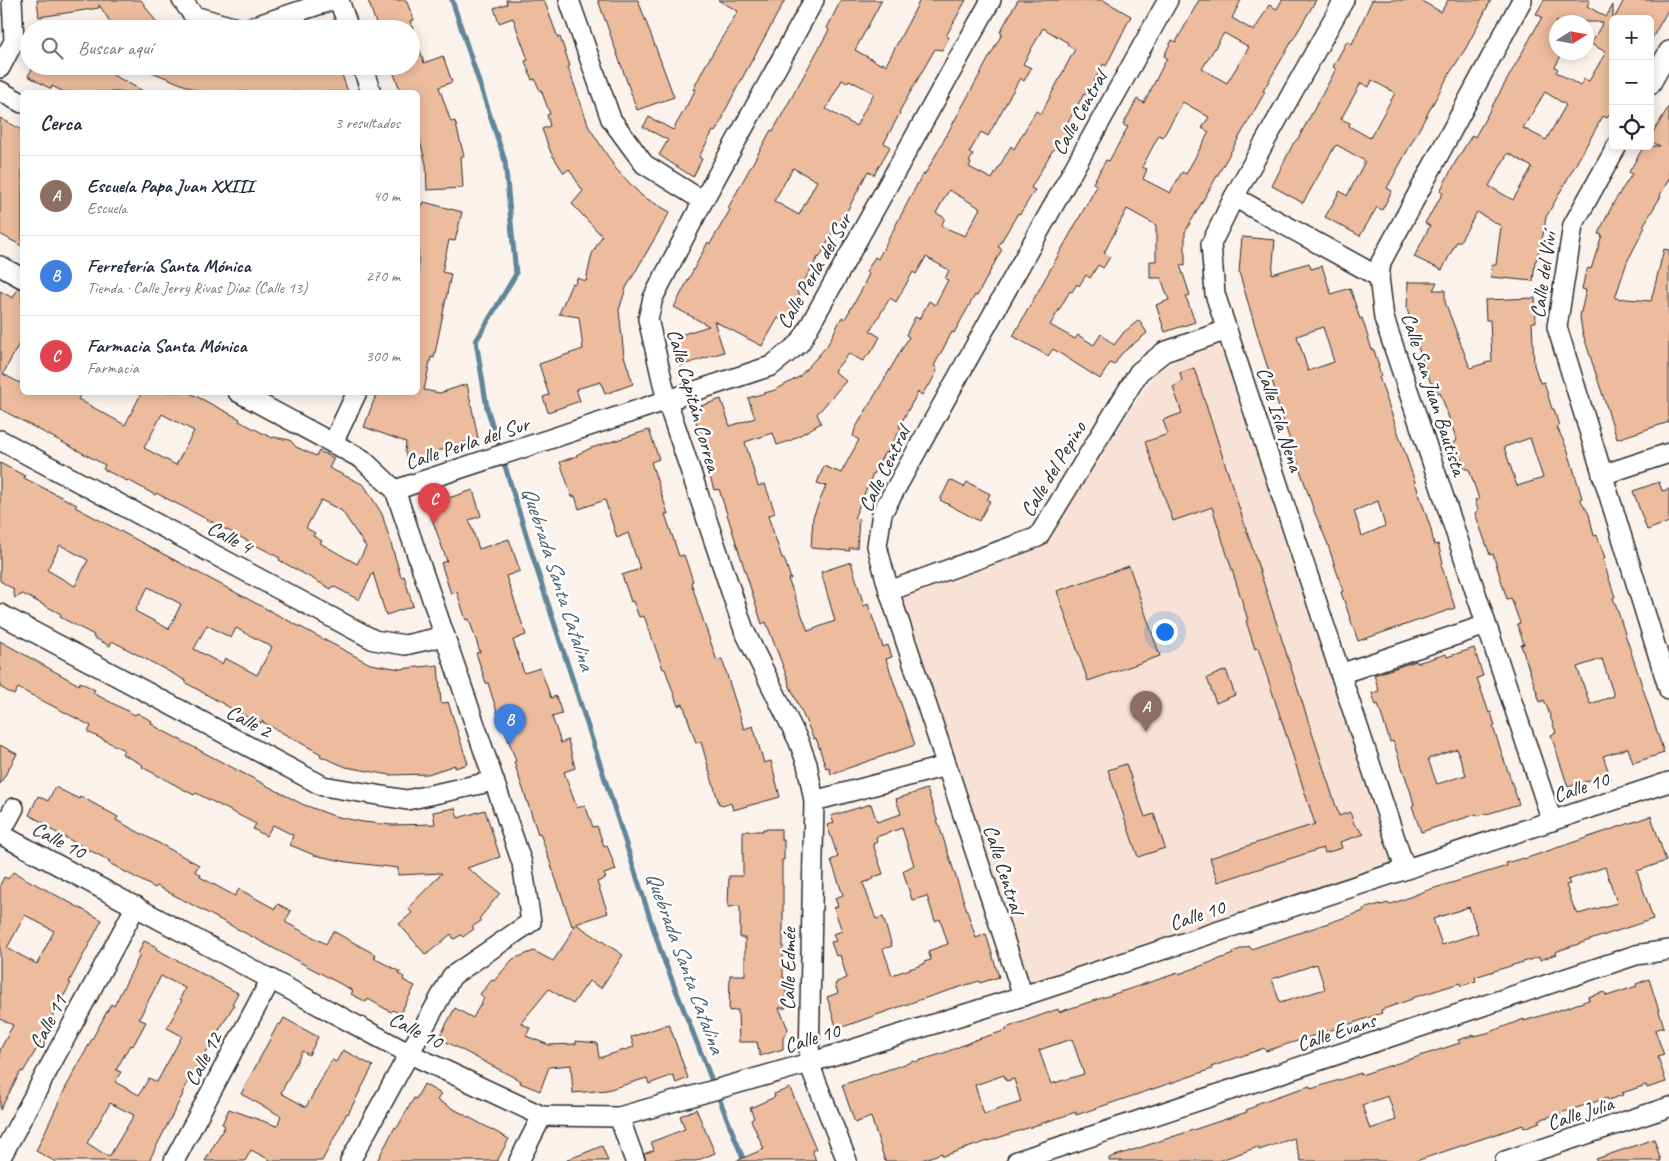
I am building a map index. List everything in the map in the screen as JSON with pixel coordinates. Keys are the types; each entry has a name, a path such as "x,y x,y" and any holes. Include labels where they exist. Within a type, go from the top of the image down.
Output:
{"street":[{"path":"0,68 14,41 12,0"},
{"path":"182,0 194,16 208,20"},
{"path":"273,20 333,0"},
{"path":"339,0 346,20"},
{"path":"569,0 611,119 644,164 703,201"},
{"name":"Calle Capitán Correa","path":"814,0 703,201 653,298 648,318 667,402 744,630 799,742 807,764 814,800"},
{"name":"Calle Perla del Sur","path":"395,490 667,402 771,366 800,343 991,0"},
{"name":"Calle Isla Nena","path":"1344,0 1234,197 1211,244 1215,294 1405,870"},
{"name":"Calle San Juan Bautista","path":"1522,0 1381,262 1379,277 1384,318 1552,821"},
{"name":"Calle Central","path":"1023,996 889,591 877,546 882,513 1162,2"},
{"path":"1654,78 1669,51"},
{"path":"365,75 370,90"},
{"path":"0,91 20,102"},
{"name":"Calle del Viví","path":"1615,150 1573,225 1556,327 1669,690"},
{"path":"1234,197 1379,277"},
{"path":"0,266 20,277"},
{"name":"Calle del Pepino","path":"889,591 1038,537 1138,372 1164,352 1227,330"},
{"path":"244,395 362,459 395,490 522,863 531,922 452,976 350,1161"},
{"path":"333,443 356,395"},
{"name":"Calle 4","path":"0,440 374,640 406,645 445,636"},
{"path":"1602,475 1669,453"},
{"name":"Calle 2","path":"0,614 323,786 407,800 494,781"},
{"path":"1340,674 1486,625"},
{"path":"814,800 946,766"},
{"name":"Calle 10","path":"0,834 408,1053 542,1116 619,1117 809,1062 1023,996 1669,782"},
{"name":"Calle Edmée","path":"814,800 809,1062 847,1161"},
{"path":"0,834 14,808"},
{"name":"Calle 11","path":"0,1159 136,906"},
{"name":"Calle Evans","path":"1017,1161 1636,955 1669,950"},
{"name":"Calle 12","path":"174,1161 271,979"},
{"name":"Calle Julia","path":"1505,1161 1669,1107"},
{"path":"519,1161 542,1116"},
{"path":"619,1117 635,1161"}],"shaded area":[{"path":"1220,346 1393,866 1029,985 898,597 1043,545 1154,374 1180,358"}],"building":[{"path":"37,0 141,0 155,20 109,20 99,5 99,8 39,17"},
{"path":"368,0 406,0 414,20 375,20"},
{"path":"506,0 544,0 558,38 560,37 570,66 568,67 589,127 616,169 642,196 670,212 626,288 619,310 624,356 633,384 605,394 601,382 576,389 580,401 548,412 543,397 549,395 539,364 583,349 579,317 559,314 572,283 575,284 577,278 586,281 592,254 602,236 572,204 583,191 569,169 564,173 551,153 542,129 550,126 547,115 550,114 541,90 535,79 532,80 525,61 528,60 513,18 499,23 494,8 507,4"},
{"path":"598,0 638,0 674,97 637,110"},
{"path":"718,0 785,0 739,84 724,116 715,132 713,131 699,157 702,159 693,177 659,155 668,140 643,127 649,117 673,130 696,89 693,90 705,66 738,11"},
{"path":"841,0 882,0 855,50 882,65 883,63 886,65 920,0 966,0 946,36 949,37 942,50 935,49 899,112 884,143 890,147 874,175 868,171 843,219 841,218 797,293 800,295 785,322 778,318 762,346 714,321 724,352 680,366 672,342 676,340 674,337 709,326 674,307 708,242 710,244 730,210 728,208 829,30 827,28","holes":["842,80 847,83 849,80 874,93 856,126 826,109","793,168 817,181 799,215 774,201"]},
{"path":"1018,0 1103,0 1131,16 1106,66 1103,64 1087,95 1084,94 1065,127 1068,129 1051,153 1031,188 1035,190 1020,214 1018,213 998,247 1002,249 977,296 975,295 954,333 952,332 934,366 937,368 937,371 929,386 922,395 918,392 899,427 901,428 872,476 854,518 859,519 857,548 849,548 850,551 811,548 813,517 826,486 817,483 824,466 841,473 859,440 853,436 855,429 909,337 906,335 915,317 919,319 929,301 935,305 948,280 945,279 949,270 926,257 916,274 913,272 896,302 890,298 870,331 880,337 874,348 863,361 849,354 834,371 846,381 817,414 821,423 790,441 777,445 773,433 745,442 758,486 765,484 775,513 768,516 791,579 788,579 808,631 835,621 821,572 851,562 864,606 868,604 883,647 888,645 892,657 886,659 915,745 831,774 829,767 826,768 816,738 814,739 788,682 766,622 762,624 719,489 714,490 708,470 711,469 692,409 721,399 730,426 755,418 748,398 775,390 799,377 827,346 842,317 845,319 865,284 869,274 866,272 875,257 878,259 922,175 928,169 1002,34 1000,32","holes":["1043,28 1075,49 1041,114 1036,111 1014,149 1011,146 992,179 969,167 971,163 969,162 973,155 969,153 981,132 988,136 1020,78 1024,81 1031,68 1023,64","949,190 980,208 965,236 941,226 945,218 936,213"]},
{"path":"1199,0 1241,0 1232,18 1254,31 1269,5 1277,9 1282,0 1316,0 1185,232 1185,266 1180,265 1190,295 1186,297 1195,322 1165,332 1156,305 1169,300 1161,278 1150,278 1150,261 1156,261 1156,225 1127,209 1104,253 1110,257 1103,268 1098,265 1090,278 1086,275 1079,286 1077,284 1072,292 1070,291 1050,325 1075,339 1078,335 1094,345 1101,334 1114,345 1124,332 1139,320 1147,333 1121,354 1114,365 1110,363 1100,379 1053,349 1048,356 1013,336 1097,186 1093,183 1106,160 1109,161 1128,127 1123,125 1137,99 1144,103 1167,58 1164,56 1172,40 1176,42","holes":["1224,33 1249,47 1227,83 1202,69","1183,102 1209,117 1202,128 1209,132 1186,174 1182,172 1170,193 1143,179 1147,169 1142,167 1159,135 1163,137"]},
{"path":"1372,0 1420,0 1441,12 1448,0 1491,0 1387,188 1392,191 1382,210 1377,207 1360,236 1325,217 1340,191 1347,196 1365,161 1337,145 1303,203 1272,186 1293,144 1299,137 1336,69 1333,67 1347,41 1352,44","holes":["1372,80 1395,93 1370,138 1349,126 1350,123 1341,119 1361,83 1369,87"]},
{"path":"1544,0 1590,0 1587,6 1606,17 1613,5 1613,15 1609,15 1609,115 1607,118 1603,116 1546,217 1535,261 1533,281 1491,277 1492,265 1496,265 1501,226 1477,212 1459,243 1457,241 1442,270 1414,257 1430,226 1425,223 1443,193 1440,191 1455,163 1472,135 1475,137 1542,17 1536,14","holes":["1545,92 1566,105 1546,140 1523,128","1508,153 1532,167 1513,200 1489,186"]},
{"path":"1624,0 1669,0 1669,8 1654,35 1654,15 1616,15"},
{"path":"420,50 424,63 443,56 452,82 439,87 451,122 455,121 464,156 461,156 463,188 427,190 426,164 420,142 420,90 400,90 394,75 420,75"},
{"path":"113,75 141,90 60,90 52,86 51,89 28,76"},
{"path":"159,75 342,75 347,90 196,90"},
{"path":"1669,106 1669,179 1643,226 1645,227 1627,262 1615,298 1651,301 1664,249 1669,250 1669,422 1617,439 1582,331 1580,316 1586,290 1582,289 1585,275 1588,268 1591,269 1602,235 1598,234 1614,202 1632,174 1629,172 1642,150 1654,150 1654,146 1660,146 1654,143 1654,131"},
{"path":"0,118 20,129 20,245 0,234"},
{"path":"424,202 462,212 455,241 449,240 442,272 451,274 434,358 431,357 424,390 440,393 467,384 478,438 408,461 405,452 406,442 364,427 376,395 420,395 420,209 421,204 423,205"},
{"path":"1242,237 1275,240 1272,274 1309,263 1311,269 1322,266 1331,294 1350,288 1372,350 1374,350 1381,376 1379,377 1431,529 1434,545 1438,544 1443,563 1441,564 1455,608 1358,641 1341,592 1343,591 1327,542 1314,511 1275,396 1277,396 1239,272","holes":["1323,327 1334,362 1308,371 1297,336","1378,501 1385,526 1362,536 1354,511"]},
{"path":"1408,282 1437,282 1433,290 1445,290 1445,302 1470,368 1492,361 1490,320 1486,320 1485,300 1535,298 1536,322 1532,322 1534,365 1540,383 1544,382 1552,409 1554,409 1559,426 1557,427 1568,451 1582,498 1580,499 1589,514 1594,536 1597,535 1605,558 1603,560 1615,597 1613,598 1664,753 1633,763 1628,748 1603,756 1611,779 1597,784 1595,779 1568,787 1551,735 1556,733 1544,700 1540,702 1521,645 1524,644 1517,624 1520,623 1511,598 1507,599 1493,554 1490,555 1475,513 1478,510 1475,500 1479,499 1469,469 1465,469 1461,458 1458,459 1452,443 1457,441 1440,392 1437,393 1434,383 1431,384 1407,309","holes":["1530,438 1543,478 1517,486 1504,447","1602,659 1614,696 1590,704 1577,667"]},
{"path":"18,288 20,288 20,342 3,374 20,383 20,395 80,395 78,399 125,425 140,395 194,395 272,438 290,440 296,447 316,456 319,451 334,458 329,468 364,485 382,514 401,577 404,576 413,606 386,615 373,573 359,600 333,586 331,589 279,560 280,558 195,513 103,469 105,465 0,409 0,291 13,298","holes":["162,414 194,431 176,465 144,448","321,500 342,511 366,547 357,564 320,543 322,541 313,536 315,533 306,528"]},
{"path":"1194,368 1339,816 1350,812 1354,824 1364,834 1340,842 1342,848 1325,853 1323,848 1218,882 1210,858 1315,824 1258,648 1255,649 1246,621 1248,620 1212,507 1173,521 1145,442 1168,434 1163,420 1182,413 1173,387 1182,382 1180,373"},
{"path":"649,430 659,459 651,462 679,556 684,555 717,661 722,659 744,729 753,726 764,763 771,761 780,797 733,810 731,803 722,806 719,804 701,742 696,743 683,704 678,706 644,616 639,617 633,601 631,602 622,575 640,569 628,533 617,538 605,500 579,509 575,496 572,497 560,462 577,456 591,448"},
{"path":"0,463 25,476 24,478 77,505 75,507 370,664 400,669 438,665 441,704 448,702 468,764 455,768 455,765 428,774 390,775 346,767 320,756 321,754 261,721 260,724 112,641 110,646 93,637 94,635 60,617 61,614 23,594 15,598 13,589 0,581","holes":["60,545 88,560 75,586 47,570","148,587 181,604 169,629 135,611","207,625 231,638 236,628 272,647 257,675 225,658 222,664 194,649"]},
{"path":"950,480 964,487 967,482 990,494 987,500 990,501 979,521 940,500"},
{"path":"1659,482 1662,491 1669,489 1669,522 1647,530 1633,491"},
{"path":"473,490 481,516 469,520 479,549 509,539 520,571 506,576 526,635 513,640 524,673 540,668 551,698 556,696 562,714 552,717 561,743 568,740 575,768 564,772 577,808 585,805 593,827 597,826 604,846 607,845 616,870 604,874 606,878 597,882 608,913 576,924 623,955 601,988 589,981 573,1004 549,989 521,1023 530,1028 526,1036 549,1045 576,1044 576,1041 597,1043 599,1058 634,1047 631,1037 669,1024 688,1078 676,1083 673,1075 649,1084 647,1078 607,1090 573,1093 571,1065 549,1067 540,1091 520,1083 521,1081 439,1038 455,1008 473,1018 484,998 480,994 513,959 534,951 553,961 570,936 574,925 572,926 540,833 538,834 514,762 516,761 504,728 502,728 488,683 486,683 476,653 480,652 469,619 466,620 457,592 451,594 441,563 447,561 427,505"},
{"path":"1129,566 1160,656 1088,681 1057,591"},
{"path":"0,641 79,685 80,682 95,690 93,693 135,715 137,713 152,721 151,723 158,728 216,759 302,804 334,816 392,825 435,824 433,812 455,808 458,818 485,810 500,857 467,868 500,893 479,919 481,921 472,927 474,929 463,937 461,935 454,939 451,934 426,955 399,924 412,913 408,908 442,873 398,875 398,868 347,862 314,855 290,845 293,835 273,825 266,836 253,829 256,824 196,793 194,795 142,767 143,765 122,754 124,750 88,732 91,726 18,688 14,695 0,687"},
{"path":"1474,648 1483,676 1477,678 1489,713 1491,712 1495,726 1493,727 1519,804 1487,814 1478,816 1477,814 1421,832 1412,806 1414,805 1411,793 1393,741 1390,742 1378,704 1376,705 1372,693 1379,691 1374,675 1416,661 1417,663 1446,654 1447,657","holes":["1457,749 1466,775 1437,784 1428,759"]},
{"path":"1226,670 1235,695 1216,703 1207,678"},
{"path":"0,745 17,754 0,784"},
{"path":"1126,764 1145,817 1154,814 1165,848 1138,857 1108,770"},
{"path":"55,787 79,799 80,796 118,817 116,820 199,865 195,871 201,875 200,877 235,896 239,889 275,909 278,904 291,911 285,922 326,944 333,931 376,955 374,958 400,972 399,974 404,977 403,980 415,986 400,1014 393,1010 391,1012 368,999 366,1002 351,994 353,991 350,989 157,886 155,888 109,863 110,861 44,826 46,824 29,815 38,796 48,801"},
{"path":"927,789 976,938 986,934 999,977 980,983 979,981 919,1000 837,1029 827,997 838,993 835,984 847,978 840,955 836,956 831,942 836,941 833,934 842,931 834,908 838,906 835,898 843,895 831,860 838,857 827,825 834,823 831,816 871,804 877,822 901,814 896,799","holes":["902,828 914,865 903,871 912,900 927,896 935,921 940,919 948,944 928,951 931,960 924,962 924,964 892,975 883,949 892,946 883,917 876,919 863,883 883,874 873,844 877,842 876,837"]},
{"path":"1651,816 1666,861 1637,871 1653,919 1555,952 1556,954 1540,960 1539,957 1475,977 1476,981 1461,986 1460,983 1412,998 1381,1010 1382,1013 1356,1022 1266,1051 1264,1048 1211,1067 1212,1069 1094,1109 1076,1115 1076,1112 943,1156 942,1153 919,1161 885,1161 871,1117 855,1123 842,1085 944,1053 1058,1009 1059,1012 1179,974 1249,946 1251,949 1364,911 1363,909 1380,904 1388,903 1389,905 1425,891 1507,866 1506,863 1524,859","holes":["1605,867 1617,903 1578,914 1575,911 1566,885 1570,884 1568,880","1469,907 1478,933 1442,945 1433,919","1317,964 1325,989 1280,1003 1272,979","1072,1039 1084,1074 1051,1084 1039,1050","1004,1075 1006,1081 1014,1079 1021,1102 984,1114 975,1085"]},
{"path":"763,829 781,829 781,840 784,840 784,860 782,860 783,978 786,978 786,1008 779,1008 788,1029 783,1038 783,1049 760,1056 757,1042 739,1042 738,1010 729,1011 730,975 745,975 745,938 740,938 740,906 728,907 729,876 743,876 743,831 763,831"},
{"path":"13,872 102,920 69,982 71,983 49,1022 42,1040 23,1072 21,1071 0,1110 0,1050 13,1025 0,1019 0,885 4,877 8,879","holes":["25,915 54,931 37,964 7,948"]},
{"path":"144,941 157,947 156,949 238,993 232,1004 234,1005 182,1093 149,1161 54,1161 36,1151 64,1091 111,1004 114,1006 140,955 138,954","holes":["161,976 185,988 180,999 182,1000 167,1028 182,1036 157,1082 149,1078 139,1095 115,1082 121,1072 116,1070 130,1045 133,1046 146,1022 139,1019","110,1103 134,1115 109,1157 87,1143"]},
{"path":"1649,979 1664,1027 1655,1030 1664,1055 1658,1057 1666,1082 1647,1088 1646,1085 1608,1100 1607,1098 1539,1120 1540,1122 1524,1128 1523,1125 1416,1161 1301,1161 1294,1138 1259,1150 1258,1147 1218,1161 1109,1161 1109,1158 1247,1112 1246,1110 1256,1106 1256,1104 1281,1095 1310,1086 1311,1089 1361,1073 1361,1075 1460,1043 1458,1040 1553,1012 1589,1000 1588,997 1604,992 1607,996 1637,986 1636,984","holes":["1388,1096 1396,1120 1370,1129 1362,1105"]},
{"path":"284,1018 318,1037 309,1055 302,1051 281,1093 306,1107 332,1060 336,1062 343,1050 373,1066 348,1114 322,1161 272,1161 251,1150 245,1161 205,1161 225,1126 222,1124 229,1109 277,1126 281,1116 241,1094 278,1024 280,1025"},
{"path":"424,1084 441,1094 437,1100 509,1139 497,1161 377,1161 395,1127 397,1128"},
{"path":"790,1088 816,1149 812,1150 816,1161 736,1161 764,1149 751,1120 754,1118 750,1108 775,1097 774,1094"},
{"path":"696,1109 715,1153 696,1161 646,1161 644,1154 654,1150 651,1142 685,1129 680,1116"},
{"path":"1654,1139 1661,1161 1597,1161 1596,1159"},
{"path":"602,1146 608,1161 567,1161 567,1160"}],"waterway":[{"name":"Quebrada Santa Catalina","path":"452,0 505,161 516,274 476,341 487,408 538,573 662,955 744,1161"}],"place":[{"name":"Farmacia Santa Mónica","path":"434,524"},
{"name":"Escuela Papa Juan XXIII","path":"1146,732"},
{"name":"Ferretería Santa Mónica","path":"510,745"}]}
